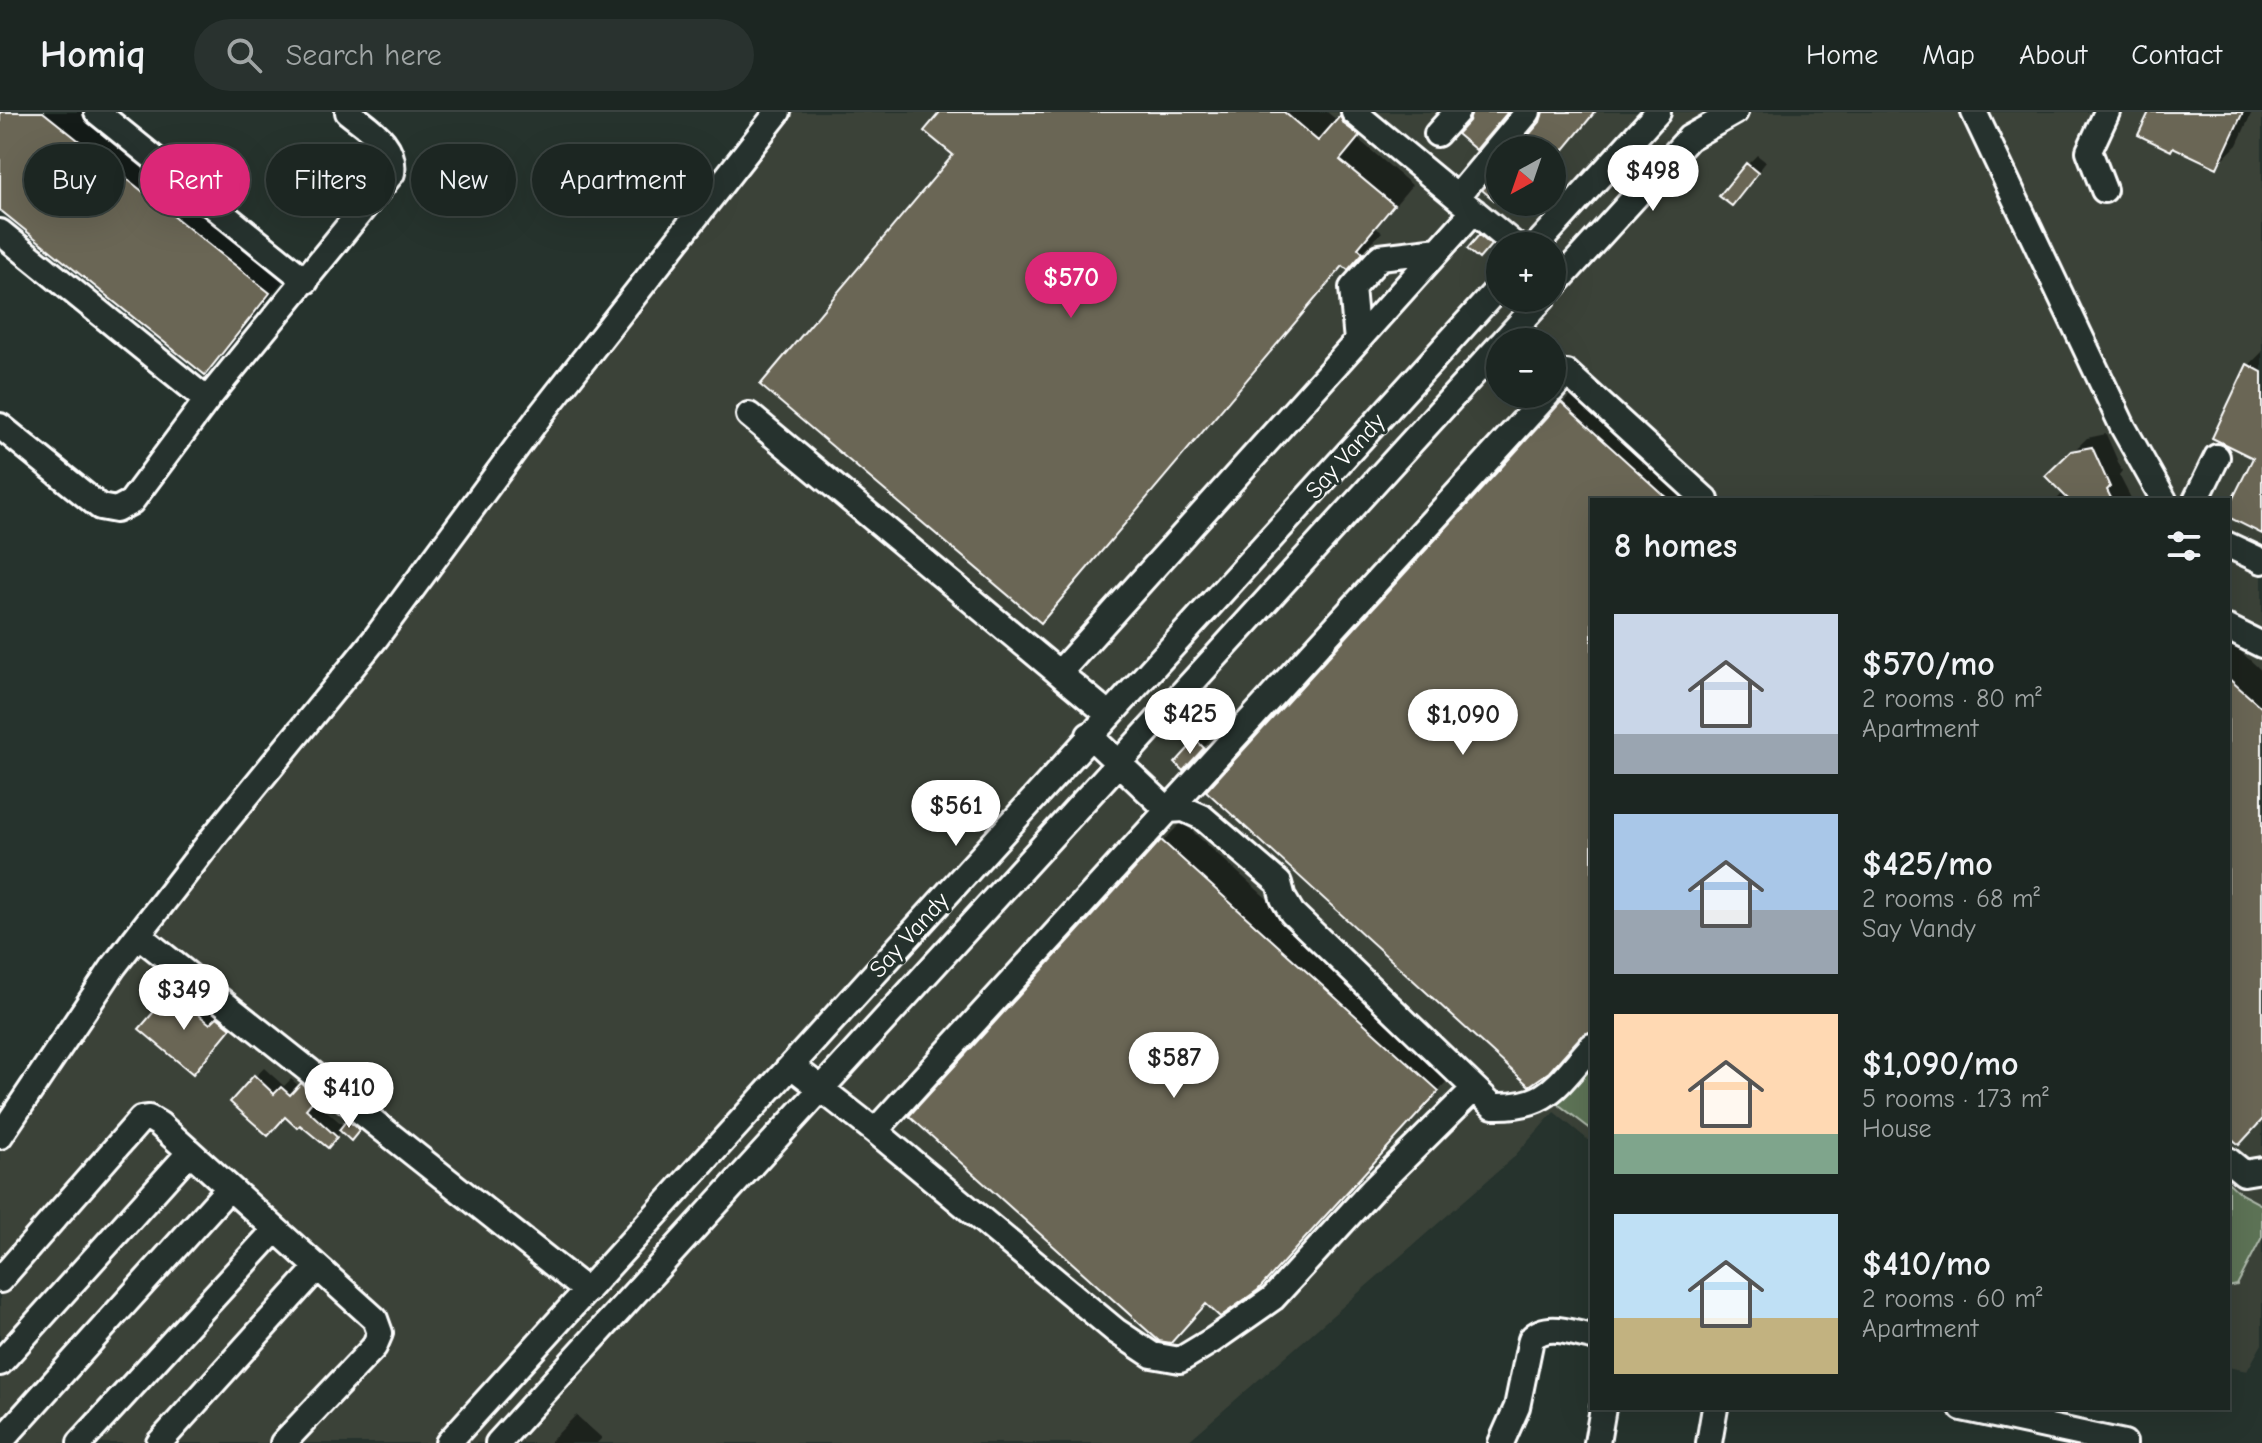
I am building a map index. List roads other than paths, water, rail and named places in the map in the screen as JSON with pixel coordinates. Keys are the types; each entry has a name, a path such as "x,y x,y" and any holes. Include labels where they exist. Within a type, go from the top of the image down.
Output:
{"street":[{"path":"97,112 306,281"},
{"path":"0,426 100,507 116,510 131,502 207,400 392,173 394,160 384,142 348,112"},
{"path":"0,1136 138,935 375,639 532,426 778,112"},
{"path":"1354,112 1499,232"},
{"path":"1437,134 1457,112"},
{"path":"1059,673 1439,250 1465,204 1528,112"},
{"path":"1549,232 1658,112"},
{"name":"Say Vandy","path":"1566,270 1689,138 1735,112"},
{"path":"1974,112 2123,427 2163,498"},
{"path":"2104,190 2089,151 2107,112"},
{"path":"0,232 207,400"},
{"path":"1357,341 1352,288 1380,257 1439,250"},
{"name":"Say Vandy","path":"448,1443 1486,301"},
{"name":"Say Vandy","path":"498,1443 1119,763 1486,368"},
{"path":"1566,388 1704,498"},
{"path":"875,1131 1529,408"},
{"path":"749,415 1108,714"},
{"path":"2197,498 2217,457"},
{"path":"2230,546 2262,561"},
{"path":"2230,629 2262,645"},
{"path":"1089,735 1168,810 1184,809 1202,817 1279,883 1292,913 1493,1106 1531,1103 1545,1097 1590,1048"},
{"path":"138,935 587,1291"},
{"path":"792,1066 1116,1331 1152,1355 1180,1360 1273,1298 1372,1190 1474,1089"},
{"path":"0,1280 141,1119 149,1118 375,1319 380,1333 374,1347 283,1443"},
{"path":"0,1363 190,1152"},
{"path":"2230,1162 2244,1173 2262,1170"},
{"path":"0,1442 229,1188"},
{"path":"80,1443 275,1230"},
{"path":"159,1443 317,1268"},
{"path":"1501,1443 1517,1407 1531,1339 1539,1331 1553,1329 1590,1337"},
{"path":"1597,1443 1603,1410"},
{"path":"1709,1443 1715,1410"},
{"path":"1971,1410 2124,1443"}]}
